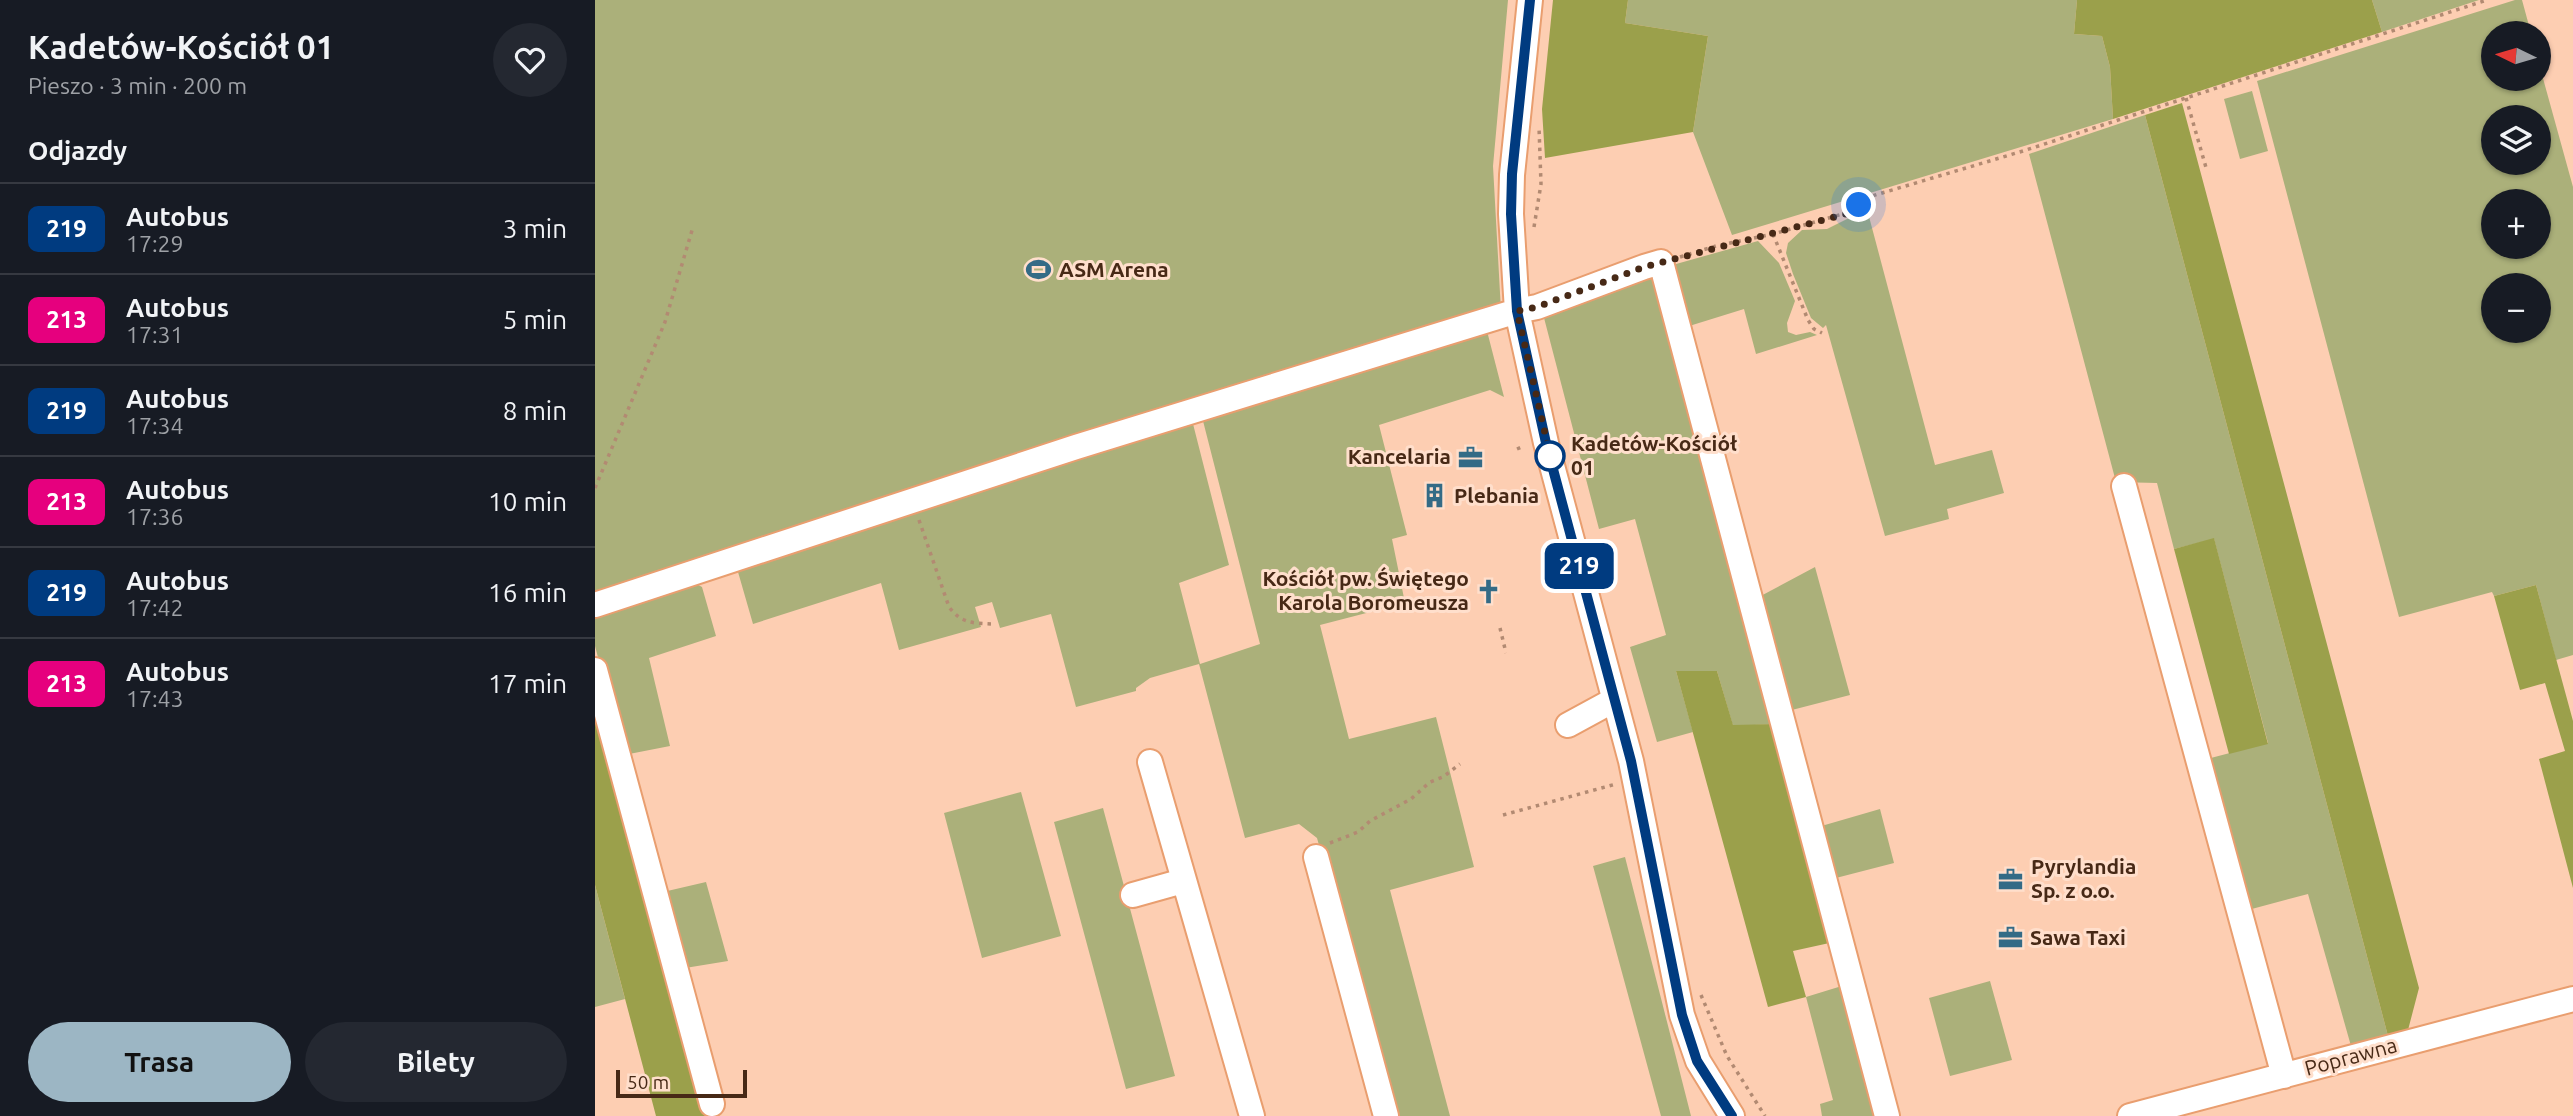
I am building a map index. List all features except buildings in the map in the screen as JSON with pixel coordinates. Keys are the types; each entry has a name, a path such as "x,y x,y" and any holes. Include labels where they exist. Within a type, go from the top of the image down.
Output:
{"street":[{"path":"1530,0 1512,174 1511,214 1517,311 1546,443 1631,761 1668,956 1689,1042 1713,1088 1732,1116"},
{"path":"595,605 1076,447 1537,307 1661,262 1887,1116"},
{"path":"2123,486 2284,1076"},
{"path":"595,670 712,1104"},
{"path":"1568,725 1614,699"},
{"path":"1150,762 1252,1116"},
{"path":"1316,857 1386,1116"},
{"path":"1133,895 1183,881"},
{"name":"Poprawna","path":"2130,1116 2177,1110 2284,1076 2573,999"}],"path":[{"path":"1661,262 1846,214 1872,196 2023,151 2487,0"},
{"path":"2186,98 2207,171"},
{"path":"1532,236 1541,184 1539,124"},
{"path":"595,488 665,322 693,227"},
{"path":"1773,234 1808,320 1814,329 1822,333"},
{"path":"1517,449 1524,446"},
{"path":"913,501 949,607 958,618 972,623 993,624"},
{"path":"1500,628 1506,653"},
{"path":"1316,857 1332,841 1357,832 1370,821 1411,799 1430,782 1443,777 1460,764"},
{"path":"1503,815 1616,784"},
{"path":"1699,990 1727,1056 1765,1116"}],"green space":[{"path":"595,0 1508,0 1493,166 1501,311 595,593"},
{"path":"1553,0 1628,0 1625,23 1708,36 1693,132 1545,158 1542,109"},
{"path":"1628,0 2077,0 2074,34 2102,36 2110,67 2113,119 1732,235 1693,132 1708,36 1625,23"},
{"path":"2077,0 2372,0 2382,32 2113,119 2110,67 2102,36 2074,34"},
{"path":"2372,0 2479,0 2382,32"},
{"path":"2522,0 2528,21 2481,21 2481,91 2546,91 2550,105 2481,105 2481,175 2551,175 2551,107 2573,187 2573,655 2556,660 2536,585 2494,596 2492,592 2399,617 2257,81"},
{"path":"2252,91 2268,151 2240,159 2224,99"},
{"path":"2182,103 2419,988 2408,1030 2388,1036 2145,115"},
{"path":"2145,115 2388,1036 2351,1046 2308,894 2248,910 2207,759 2268,743 2214,539 2174,549 2157,483 2116,482 2029,154"},
{"path":"1867,209 1935,465 1992,450 2004,493 1947,509 1949,519 1885,536 1826,325 1823,328 1811,318 1786,253 1788,243 1802,230 1827,229"},
{"path":"1758,241 1779,263 1795,301 1787,323 1788,332 1796,335 1810,332 1817,335 1756,354 1744,309 1686,327 1669,266"},
{"path":"1655,269 1775,724 1733,726 1717,671 1676,671 1693,732 1657,742 1630,647 1666,635 1635,519 1599,529 1543,314"},
{"path":"1487,331 1504,397 1490,390 1379,425 1407,535 1392,539 1405,603 1320,625 1349,739 1436,717 1474,867 1390,890 1450,1116 1395,1116 1317,838 1299,824 1245,838 1199,664 1150,678 1136,688 1136,691 1076,707 1051,614 1000,628 992,602 975,607 981,627 899,650 881,583 753,624 736,565 1192,420 1229,565 1179,583 1200,664 1260,644 1202,417"},
{"path":"2214,538 2268,744 2229,754 2174,549"},
{"path":"1815,567 1850,695 1788,711 1757,598"},
{"path":"689,580 702,587 716,636 649,658 670,746 624,755 595,646 595,619 603,608"},
{"path":"2536,585 2573,721 2573,888 2539,759 2565,751 2545,683 2520,690 2494,596"},
{"path":"1676,671 1717,671 1733,725 1775,724 1834,942 1793,951 1806,997 1768,1007"},
{"path":"595,689 710,1116 656,1116 595,885"},
{"path":"1021,792 1061,936 982,958 944,813"},
{"path":"1103,808 1175,1076 1126,1089 1054,822"},
{"path":"1880,809 1894,863 1832,879 1818,827"},
{"path":"1625,857 1691,1116 1661,1116 1593,866"},
{"path":"706,882 728,961 679,969 663,892"},
{"path":"595,885 625,999 595,1007"},
{"path":"1990,981 2012,1060 1950,1076 1929,998"},
{"path":"1845,985 1879,1116 1822,1116 1820,1104 1833,1100 1806,997"}],"bus line":[{"name":"219","path":"1530,0 1512,174 1511,214 1517,311 1546,443 1631,761 1668,956 1689,1042 1697,1061 1732,1116"}],"place":[{"name":"ASM Arena","path":"1039,270"},
{"name":"Kadetów-Kościół 01","path":"1550,456"},
{"name":"Kancelaria","path":"1471,457"},
{"name":"Plebania","path":"1434,496"},
{"name":"Kościół pw. Świętego Karola Boromeusza","path":"1489,591"},
{"name":"Pyrylandia Sp. z o.o.","path":"2011,879"},
{"name":"Sawa Taxi","path":"2010,938"}],"route":[{"path":"1550,456 1553,468 1517,311 1537,307 1644,267 1846,214 1859,205"}]}
